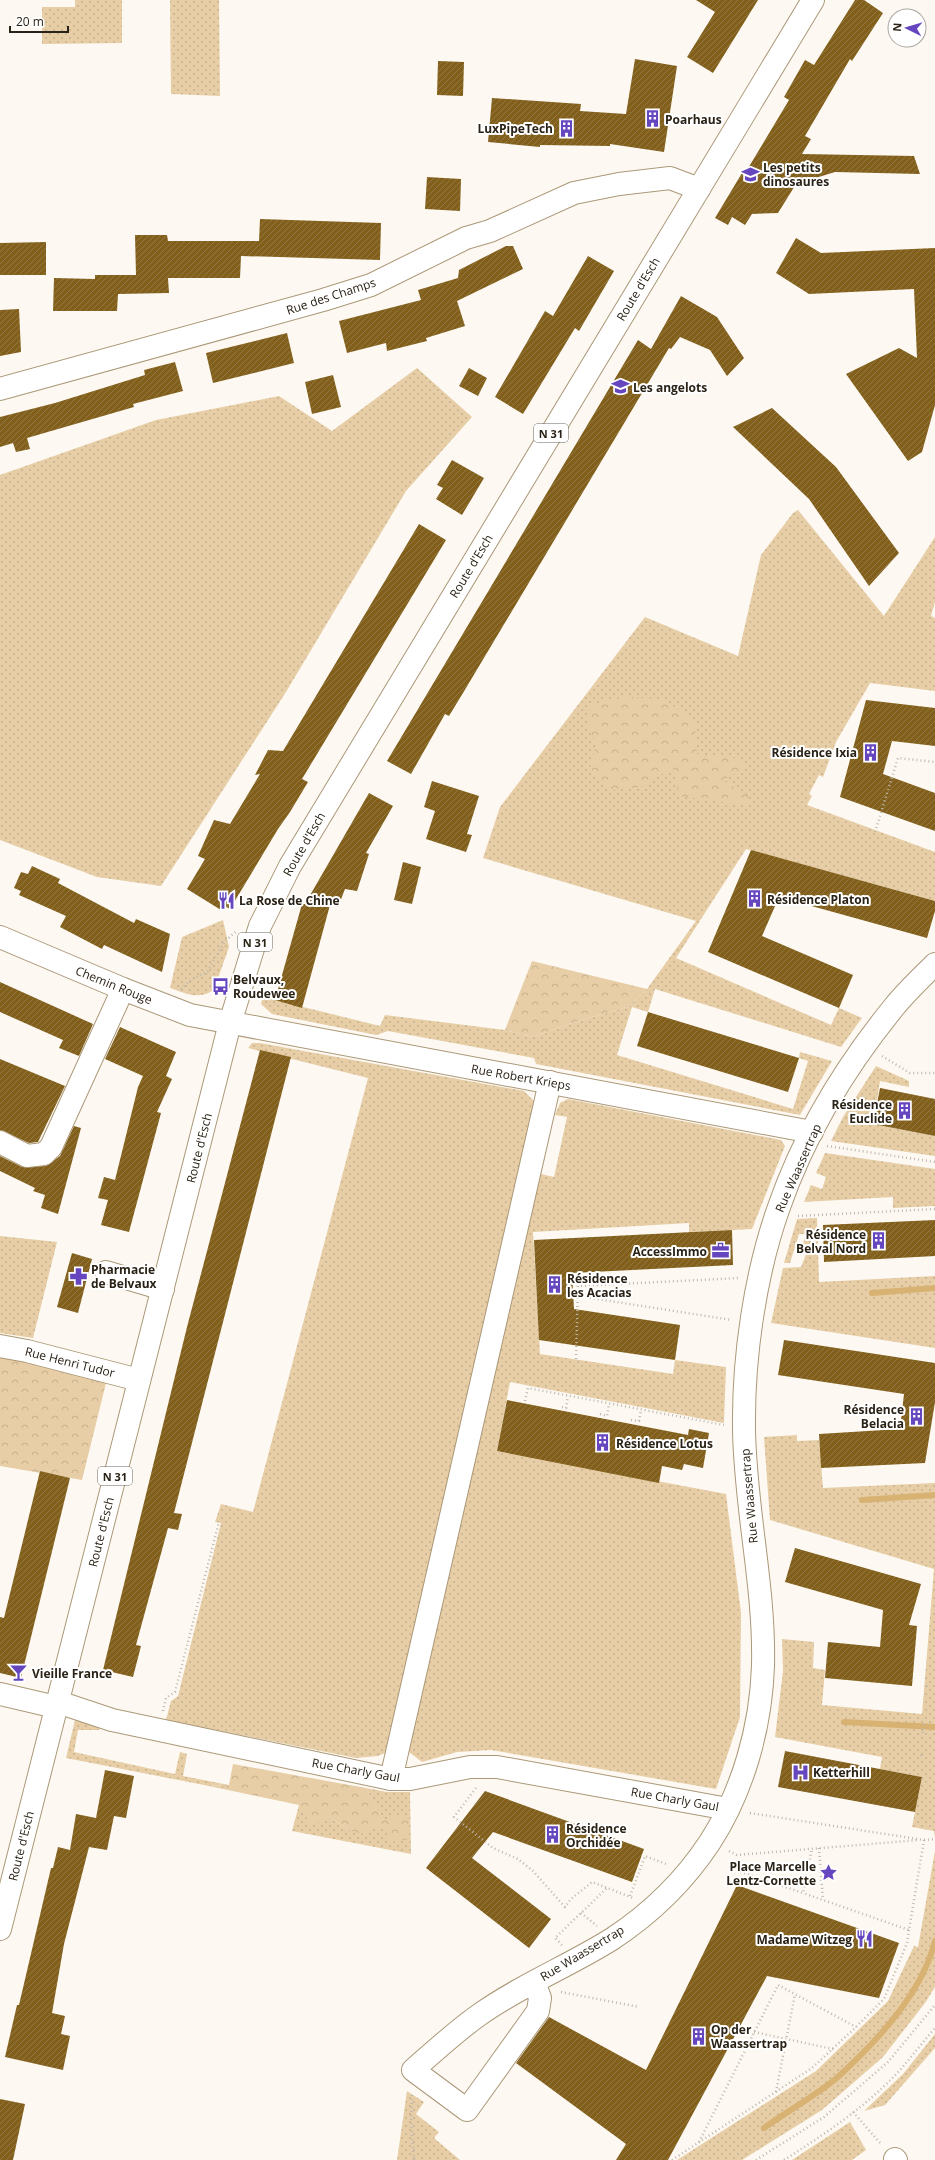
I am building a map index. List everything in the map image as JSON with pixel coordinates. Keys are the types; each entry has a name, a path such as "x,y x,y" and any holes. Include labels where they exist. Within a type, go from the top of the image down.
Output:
{"street":[{"name":"Route d'Esch","path":"0,1929 230,1023 260,926 290,866 813,0"},
{"name":"Rue des Champs","path":"0,389 323,300 371,285 466,238 490,231 574,193 619,184 670,178 699,189"},
{"name":"Chemin Rouge","path":"0,937 122,990 190,1015 230,1023"},
{"name":"Rue Waassertrap","path":"534,1982 540,1998 538,2011 467,2110 413,2070 479,2015 534,1982 613,1938 654,1906 686,1872 709,1843 728,1809 746,1764 756,1726 763,1667 761,1612 747,1488 744,1429 745,1375 760,1277 776,1217 809,1138 838,1084 895,1005 935,964"},
{"path":"0,1142 27,1156 44,1154 51,1147 122,990"},
{"name":"Rue Robert Krieps","path":"230,1023 550,1082 809,1138"},
{"path":"391,1779 550,1082"},
{"path":"106,1272 163,1289"},
{"name":"Rue Henri Tudor","path":"0,1346 27,1351 139,1380"},
{"path":"0,1694 57,1704"},
{"name":"Rue Charly Gaul","path":"57,1704 76,1707 102,1718 159,1731 391,1779 410,1780 470,1767 497,1767 728,1809"}],"path":[{"path":"875,832 898,758 935,762"},
{"path":"174,1008 184,985 208,971 225,941 240,929 260,926"},
{"path":"864,1046 910,1073 935,1073"},
{"path":"809,1138 935,1162"},
{"path":"776,1217 935,1209"},
{"path":"576,1359 578,1286 722,1279"},
{"path":"578,1296 726,1319"},
{"path":"525,1401 528,1388 744,1429"},
{"path":"562,1407 566,1408 568,1396"},
{"path":"600,1414 606,1416 609,1404"},
{"path":"631,1420 639,1421 641,1410"},
{"path":"159,1731 166,1698 176,1692 219,1522"},
{"path":"927,1687 928,1683"},
{"path":"923,1733 924,1722"},
{"path":"921,1756 922,1752"},
{"path":"470,1767 476,1787 454,1817 493,1848 518,1859 533,1871 564,1907 571,1899 592,1882 654,1906"},
{"path":"753,1813 924,1840"},
{"path":"709,1843 737,1855 935,1839"},
{"path":"672,2160 812,2068 884,1999 907,1943 924,1840"},
{"path":"803,1894 812,1848"},
{"path":"819,1848 823,1900"},
{"path":"630,1896 645,1856 686,1872"},
{"path":"729,1868 909,1930"},
{"path":"561,1944 555,1938 607,1888"},
{"path":"698,2142 778,1985 856,2027"},
{"path":"555,1990 639,2007"},
{"path":"776,2092 795,1994"},
{"path":"756,2160 824,2117 888,2062 935,2005"},
{"path":"784,2160 827,2133 853,2112 899,2071 935,2028"},
{"path":"754,2032 833,2049"},
{"path":"412,2097 414,2160"},
{"path":"853,2112 896,2160"}],"green space":[{"path":"75,0 122,0 122,43 42,44 42,7 75,7"},
{"path":"170,0 219,0 220,96 171,94"},
{"path":"417,368 472,417 406,491 286,692 161,886 97,877 0,840 0,475 156,420 279,396 332,431"},
{"path":"798,510 884,616 935,537 935,602 931,616 935,618 935,691 870,683 836,742 823,777 819,775 809,794 812,796 807,805 935,852 935,901 746,849 676,958 831,1025 839,1008 862,1018 841,1047 655,989 648,1012 632,1007 617,1055 793,1109 808,1061 799,1058 800,1052 832,1061 800,1115 536,1064 534,1058 388,1031 376,1035 272,1014 261,1004 263,997 380,1026 385,1015 505,1030 533,1037 572,1023 630,1006 647,989 696,921 483,858 500,807 645,617 738,656 761,555 793,513"},
{"path":"620,697 663,699 695,721 697,754 741,759 744,769 723,780 749,796 746,805 679,796 673,767 641,787 612,790 590,768 596,743 588,726 590,705"},
{"path":"223,920 229,947 214,990 202,995 192,995 170,988 182,937"},
{"path":"532,961 647,989 630,1006 572,1023 533,1037 505,1030"},
{"path":"252,1043 260,1043 524,1091 537,1104 390,1751 378,1756 356,1758 166,1720 171,1701 178,1696 221,1523 215,1522 221,1504 253,1512 368,1078 248,1048"},
{"path":"876,1066 909,1081 909,1087 880,1081 873,1124 935,1136 935,1156 831,1141 843,1117"},
{"path":"568,1099 781,1140 785,1146 752,1229 689,1232 689,1223 533,1232 540,1354 673,1374 675,1360 726,1367 724,1423 510,1382 497,1451 726,1494 741,1613 740,1717 716,1789 491,1750 457,1752 422,1762 405,1749 536,1173 554,1177 567,1117 555,1115 560,1103"},
{"path":"825,1153 935,1169 935,1206 893,1208 893,1197 804,1202 811,1185 822,1189 826,1177 816,1173"},
{"path":"817,1218 819,1282 935,1276 935,1348 771,1323 783,1268 801,1267 806,1254 800,1252 806,1234 799,1234 790,1263 784,1263 797,1219"},
{"path":"0,1236 57,1242 33,1338 0,1333"},
{"path":"0,1356 65,1371 106,1383 82,1480 0,1466"},
{"path":"797,1435 797,1441 819,1440 823,1488 935,1483 935,1838 934,1831 912,1827 922,1777 880,1769 882,1757 775,1737 783,1671 782,1639 814,1642 813,1668 825,1670 822,1705 922,1714 934,1569 770,1520 764,1437"},
{"path":"75,1720 100,1727 99,1730 78,1730 74,1752 175,1774 180,1752 187,1754 183,1776 229,1785 209,1786 66,1758"},
{"path":"233,1764 366,1788 384,1820 398,1814 409,1820 409,1839 391,1842 383,1825 361,1834 352,1831 328,1817 311,1826 299,1805 209,1786 229,1785"},
{"path":"366,1788 387,1792 410,1792 411,1854 292,1831 299,1805 328,1817 352,1831 384,1821"},
{"path":"935,1851 935,1987 925,2003 883,2057 822,2110 742,2160 677,2160 816,2071 888,2001 914,1946 918,1947"},
{"path":"935,2034 935,2048 885,2105 864,2111 903,2074"},
{"path":"407,2091 424,2102 416,2114 439,2132 434,2138 460,2160 397,2160"},
{"path":"850,2122 866,2150 852,2160 792,2160"}],"building":[{"path":"696,0 758,0 713,73 687,57 715,12"},
{"path":"855,0 864,0 883,13 852,61 850,59 805,136 811,139 802,154 914,156 920,174 835,172 796,184 778,213 752,214 745,225 732,217 728,225 715,218 742,173 744,175 789,100 784,97 805,60 814,65"},
{"path":"635,59 677,66 664,152 610,144 610,146 540,145 540,147 488,142 492,98 581,104 580,111 626,114"},
{"path":"438,61 464,62 463,96 437,95"},
{"path":"427,177 461,179 460,211 425,209"},
{"path":"260,219 381,223 380,260 241,256 240,278 168,278 169,293 118,294 117,311 53,311 54,278 95,279 95,275 136,275 135,235 167,235 168,241 259,241"},
{"path":"796,238 821,253 935,248 935,405 922,452 908,461 846,374 899,348 917,358 914,289 809,294 776,273"},
{"path":"46,242 46,275 0,275 0,243"},
{"path":"506,246 513,246 523,269 457,301 465,326 426,338 427,341 387,351 386,343 347,353 339,321 421,300 418,290 458,278 459,270"},
{"path":"588,256 614,271 579,331 575,328 523,414 495,397 545,311 553,316"},
{"path":"681,296 717,317 744,358 727,376 710,350 680,337 671,349 669,348 466,688 449,716 445,714 411,774 387,761 638,340 651,349"},
{"path":"19,309 21,352 0,356 0,310"},
{"path":"287,333 294,363 213,383 206,353"},
{"path":"175,362 183,391 133,404 134,407 27,438 30,449 16,452 13,443 0,447 0,417 55,403 145,375 144,370"},
{"path":"469,368 487,378 478,396 459,386"},
{"path":"333,375 341,407 312,414 305,382"},
{"path":"772,408 836,467 899,553 869,586 809,499 733,427"},
{"path":"452,460 484,478 462,515 436,499 443,488 437,485"},
{"path":"419,524 446,540 302,779 308,782 290,812 278,829 230,909 223,905 221,910 187,889 205,859 198,856 214,820 230,824 260,774 255,775 268,750 283,751"},
{"name":"Résidence Ixia","path":"866,700 935,708 935,746 892,741 883,774 935,793 935,831 840,797"},
{"path":"432,781 479,796 467,834 472,835 466,852 426,839 435,811 424,807"},
{"path":"369,793 393,806 366,853 369,854 357,891 345,889 338,907 330,905 302,1008 275,1000 302,904 305,904"},
{"path":"751,850 935,901 935,911 927,938 779,897 762,936 853,975 839,1008 708,952"},
{"path":"403,862 421,867 412,904 394,900"},
{"path":"32,866 60,879 58,883 134,923 136,919 170,934 162,972 104,945 102,949 60,927 66,916 19,895 21,891 14,888 21,872 28,874"},
{"path":"0,982 93,1024 79,1056 59,1048 63,1040 0,1012"},
{"path":"648,1012 799,1058 788,1092 637,1046"},
{"path":"120,1027 176,1052 166,1076 172,1079 157,1112 161,1113 129,1232 101,1225 108,1200 98,1198 104,1177 115,1180 138,1087 143,1076 105,1059"},
{"path":"260,1050 291,1057 174,1513 182,1514 178,1530 168,1528 136,1645 141,1646 133,1677 103,1670 187,1327"},
{"path":"0,1059 65,1086 38,1142 29,1143 0,1130"},
{"name":"Résidence Euclide","path":"880,1088 935,1099 935,1136 873,1124"},
{"path":"74,1126 81,1128 58,1214 41,1208 45,1195 33,1191 35,1188 0,1171 0,1156 22,1167 46,1166 60,1156"},
{"name":"Résidence Belval Nord","path":"935,1220 935,1256 824,1262 823,1225"},
{"name":"Résidence les Acacias","path":"732,1230 733,1265 572,1273 574,1309 680,1325 675,1360 539,1340 534,1240"},
{"path":"72,1253 92,1259 78,1313 57,1307"},
{"name":"Résidence Belacia","path":"784,1340 935,1363 935,1402 925,1463 821,1468 819,1434 900,1429 904,1394 778,1375"},
{"name":"Résidence Lotus","path":"507,1400 688,1435 689,1429 709,1433 703,1468 684,1464 682,1470 662,1466 659,1483 497,1451"},
{"path":"40,1471 70,1478 21,1678 0,1673 0,1617 4,1618"},
{"path":"795,1548 921,1584 909,1625 917,1626 912,1686 825,1678 828,1642 880,1647 883,1610 785,1582"},
{"path":"785,1751 922,1777 915,1812 778,1787"},
{"path":"105,1770 134,1776 126,1818 114,1816 107,1850 89,1847 64,1944 52,2013 65,2016 61,2034 70,2036 63,2070 5,2057 17,2005 19,2005 51,1868 53,1868 58,1847 70,1850 76,1814 96,1818"},
{"path":"485,1791 644,1849 632,1882 493,1832 472,1858 551,1919 529,1948 426,1868"},
{"name":"Op der Waassertrap","path":"737,1885 899,1943 879,1998 767,1976 668,2160 616,2160 626,2144 516,2063 549,2017 646,2070"},
{"path":"0,2099 25,2104 13,2160 0,2160"}],"waterway":[{"path":"872,1293 935,1288"},
{"path":"862,1500 935,1495"},
{"path":"844,1722 935,1727"},
{"path":"764,2128 813,2096 839,2076 869,2047 897,2014 909,1997 929,1960 935,1941"}],"place":[{"name":"Poarhaus","path":"652,119"},
{"name":"LuxPipeTech","path":"566,128"},
{"name":"Les petits dinosaures","path":"750,174"},
{"name":"Les angelots","path":"620,387"},
{"name":"Résidence Ixia","path":"870,752"},
{"name":"Résidence Platon","path":"754,899"},
{"name":"La Rose de Chine","path":"226,900"},
{"name":"Belvaux, Roudewee","path":"220,986"},
{"name":"Résidence Euclide","path":"905,1111"},
{"name":"Résidence Belval Nord","path":"879,1241"},
{"name":"AccessImmo","path":"720,1251"},
{"name":"Pharmacie de Belvaux","path":"78,1276"},
{"name":"Résidence les Acacias","path":"554,1285"},
{"name":"Résidence Belacia","path":"917,1416"},
{"name":"Résidence Lotus","path":"603,1443"},
{"name":"Vieille France","path":"19,1673"},
{"name":"Ketterhill","path":"800,1772"},
{"name":"Résidence Orchidée","path":"553,1835"},
{"name":"Place Marcelle Lentz-Cornette","path":"829,1873"},
{"name":"Madame Witzeg","path":"865,1939"},
{"name":"Op der Waassertrap","path":"698,2036"}]}
